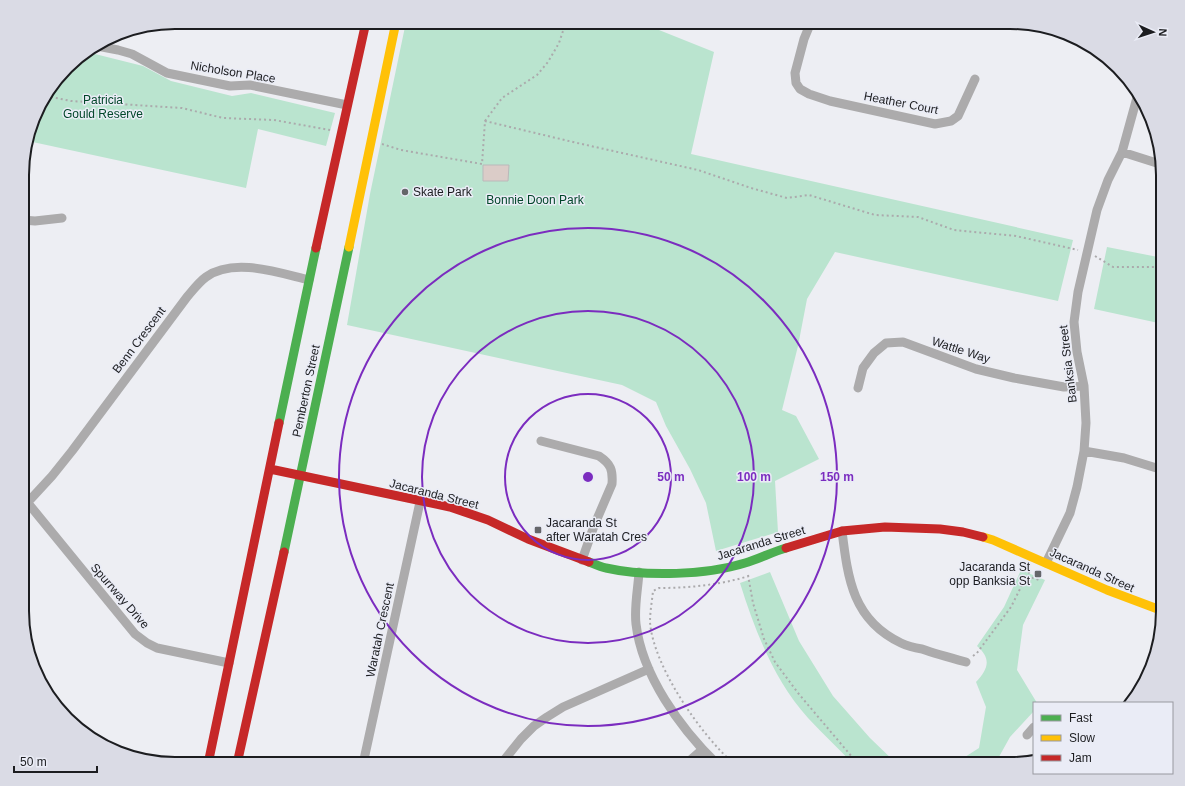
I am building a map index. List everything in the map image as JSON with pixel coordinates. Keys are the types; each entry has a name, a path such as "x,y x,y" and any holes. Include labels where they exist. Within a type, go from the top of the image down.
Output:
{"street":[{"name":"Pemberton Street","path":"209,757 309,280 364,29"},
{"name":"Pemberton Street","path":"239,757 394,29"},
{"name":"Heather Court","path":"808,29 802,45 795,73 796,83 800,89 809,94 830,101 935,124 952,121 958,116 976,80"},
{"name":"Nicholson Place","path":"105,47 132,54 167,73 230,86 250,85 347,105"},
{"name":"Banksia Street","path":"1046,563 1070,513 1084,450 1086,423 1084,386 1077,352 1074,322 1078,292 1097,210 1108,180 1122,152 1136,102"},
{"path":"1122,152 1156,163"},
{"path":"29,220 62,218"},
{"name":"Benn Crescent","path":"29,496 52,476 187,297 206,276 222,269 244,267 270,270 309,280"},
{"name":"Wattle Way","path":"858,388 863,368 874,353 886,343 903,342 976,369 1014,378 1064,387 1084,386"},
{"path":"541,441 599,456 610,465 613,477 612,484 594,526 582,560"},
{"path":"1084,450 1124,458 1156,468"},
{"name":"Jacaranda Street","path":"270,469 420,502 450,507 582,560 606,568 666,573 712,570 745,563 783,549 842,532 885,527 948,530 963,532 994,540 1107,590 1156,608"},
{"name":"Waratah Crescent","path":"365,757 420,502"},
{"name":"Spurrway Drive","path":"29,503 135,634 157,648 229,663"},
{"path":"842,532 848,575 854,592 864,614 880,631 902,644 966,662"},
{"path":"640,572 636,608 636,622 640,647 649,669 675,714 702,750 710,757"},
{"path":"507,757 521,739 546,717 563,707 649,669"},
{"path":"1027,735 1033,729"},
{"path":"694,757 702,750"}],"path":[{"path":"370,140 402,150 482,164 485,121 502,98 538,75 548,62 559,43 564,29"},
{"path":"52,97 70,101 182,108 223,118 274,120 334,131"},
{"path":"485,121 698,170 751,188 787,198 809,195 875,215 918,217 954,230 1016,236 1087,253 1097,257 1113,267 1156,268"},
{"path":"745,563 764,639 775,662 798,693 852,757"},
{"path":"966,662 977,653 1011,607 1026,576 1031,570"},
{"path":"726,757 697,723 660,660 653,640 650,622 653,591 659,588 690,588 710,585 749,576"},
{"path":"1026,576 1039,580"}],"green space":[{"name":"Bonnie Doon Park","path":"405,29 656,29 714,52 691,154 1073,240 1058,301 835,252 807,299 798,346 782,410 796,416 819,459 775,481 778,532 716,551 706,503 690,469 666,426 656,402 622,385 347,325 370,194"},
{"name":"Patricia Gould Reserve","path":"94,54 143,66 171,81 232,96 251,93 335,113 326,146 258,129 246,188 33,142 34,137 44,110 59,86 79,65"},
{"path":"1107,247 1156,257 1156,322 1094,309"},
{"path":"1021,570 1045,580 1023,625 1017,670 1036,702 1033,702 1033,712 1010,737 999,757 965,757 979,748 986,707 976,682 983,673 987,664 985,655 977,646 1004,607"},
{"path":"770,572 799,641 833,696 870,738 890,757 846,757 808,718 785,688 775,671 759,637 740,583"}],"building":[{"path":"483,165 509,165 508,181 483,181"}],"traffic: fast":[{"path":"284,552 349,247"},
{"path":"279,423 316,248"},
{"path":"589,562 604,568 639,573 658,574 695,572 730,567 786,548"}],"traffic: slow":[{"path":"349,247 395,29"},
{"path":"983,537 1107,590 1156,608"}],"traffic: jam":[{"path":"316,248 364,29"},
{"path":"209,757 279,423"},
{"path":"270,469 450,507 488,520 528,539 589,562"},
{"path":"786,548 842,531 885,527 940,529 963,532 983,537"},
{"path":"239,757 284,552"}],"place":[{"name":"Skate Park","path":"405,192"},
{"name":"Jacaranda St after Waratah Cres","path":"538,530"},
{"name":"Jacaranda St opp Banksia St","path":"1038,574"}]}
